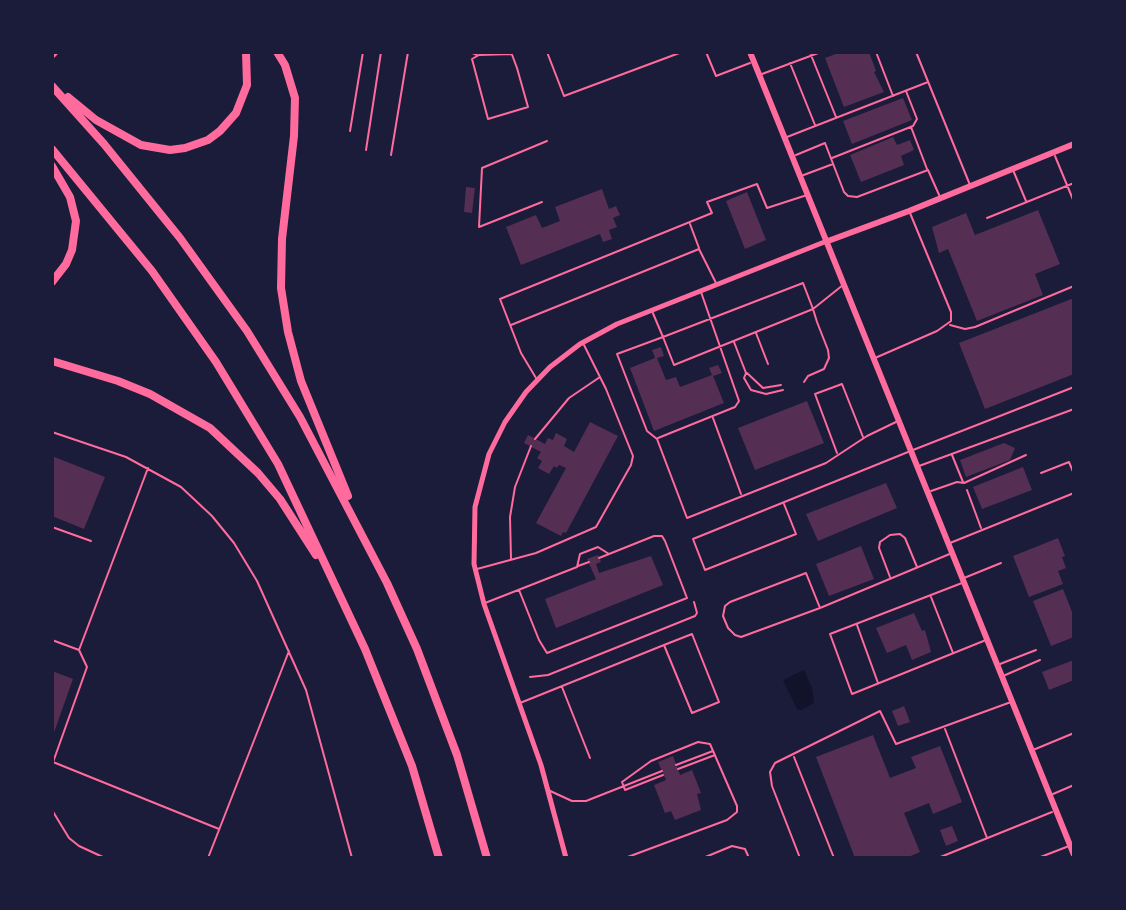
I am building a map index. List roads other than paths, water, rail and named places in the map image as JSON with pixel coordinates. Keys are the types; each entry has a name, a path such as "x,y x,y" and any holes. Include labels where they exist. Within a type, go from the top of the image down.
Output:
{"highway":[{"path":"52,86 96,120 141,145 170,150 185,148 208,140 236,113 247,85 246,52"},
{"path":"277,52 285,65 295,98 294,136 282,239 281,288 288,332 301,381 370,549"},
{"path":"52,86 104,144 180,238 247,331 300,417 370,549 417,649 463,773 487,858"},
{"path":"52,149 120,229 216,362 278,464 365,649 412,766 439,858"},
{"path":"52,166 70,197 76,221 72,250 52,282"},
{"path":"52,361 150,394 210,428 258,473 280,499 339,592"}],"main road":[{"path":"750,52 1074,855"},
{"path":"828,241 1074,144"}],"street":[{"path":"566,858 547,789 475,569 473,526 483,472 505,422 537,380 583,343 617,324 828,241"}],"lane":[{"path":"350,131 363,52"},
{"path":"366,150 381,52"},
{"path":"391,155 408,52"},
{"path":"470,52 479,55 512,53 528,107 488,119 472,59 479,55"},
{"path":"547,52 564,96 682,52"},
{"path":"706,52 716,76 754,61"},
{"path":"759,75 821,52"},
{"path":"876,52 893,96"},
{"path":"916,52 971,186"},
{"path":"811,55 837,118"},
{"path":"790,63 815,126"},
{"path":"784,139 928,82"},
{"path":"831,158 911,127 917,119 906,91"},
{"path":"911,127 940,199"},
{"path":"542,202 479,227 482,168 547,141"},
{"path":"792,157 825,143 844,192 857,197 928,170"},
{"path":"1053,152 1074,202"},
{"path":"800,176 833,163"},
{"path":"1012,169 1026,203"},
{"path":"987,218 1074,183"},
{"path":"537,380 521,353 500,299 690,223 712,213 707,202 757,184 767,208 808,195"},
{"path":"909,211 951,312 949,325"},
{"path":"690,223 717,284"},
{"path":"510,325 699,249"},
{"path":"802,376 824,369 829,358 803,283 617,354 647,431 657,439 687,518 826,463 863,438 899,421"},
{"path":"652,310 674,365 813,309 844,284"},
{"path":"874,358 949,325 965,329 975,327 1074,286"},
{"path":"657,439 735,407 739,401 701,291"},
{"path":"756,332 768,364"},
{"path":"734,341 748,387 766,394 783,390"},
{"path":"475,569 536,553 596,527 631,465 633,456 583,343"},
{"path":"746,373 763,388 781,385"},
{"path":"804,382 808,376"},
{"path":"535,439 569,398 600,377"},
{"path":"838,456 815,394 842,384 863,438"},
{"path":"784,504 796,534 705,570 693,539 1074,387"},
{"path":"918,466 1074,409"},
{"path":"712,417 742,497"},
{"path":"52,432 149,467 181,487 212,516 234,543 257,581 315,717 352,858"},
{"path":"511,561 510,517 515,487 531,446"},
{"path":"952,455 964,483"},
{"path":"928,493 957,482 964,483 1026,455"},
{"path":"1041,473 1069,462 1074,474"},
{"path":"79,650 149,467"},
{"path":"967,490 981,529"},
{"path":"949,543 1074,493"},
{"path":"52,527 91,541"},
{"path":"891,578 879,548 880,542 890,535 900,534 905,538 917,567"},
{"path":"519,590 547,653 687,598 662,536 654,536 599,558"},
{"path":"577,567 580,554 598,547 609,554"},
{"path":"820,608 806,573 730,602 725,606 723,616 728,628 741,637 820,608 953,553"},
{"path":"484,604 589,562"},
{"path":"987,640 852,694 830,634 930,596 1001,563"},
{"path":"930,596 953,653"},
{"path":"856,624 879,684"},
{"path":"519,703 561,686 664,645 692,634 719,702 692,713 664,645"},
{"path":"52,640 79,650 87,667 52,764 220,829"},
{"path":"997,665 1036,650"},
{"path":"208,858 289,651"},
{"path":"1002,676 1040,660"},
{"path":"561,686 590,758"},
{"path":"800,858 772,786 770,772 775,763 880,711 896,744 1012,701"},
{"path":"944,727 987,839"},
{"path":"1032,750 1074,733"},
{"path":"624,788 622,782 651,761 698,742 710,744 716,752 737,806 737,812 727,820 625,858"},
{"path":"677,767 716,752"},
{"path":"794,756 834,858"},
{"path":"547,789 572,801 597,798 663,773"},
{"path":"1050,795 1074,785"},
{"path":"52,810 69,838 105,858"},
{"path":"938,858 1056,811"},
{"path":"1038,858 1070,839"},
{"path":"703,858 738,846 745,849 749,858"}]}
